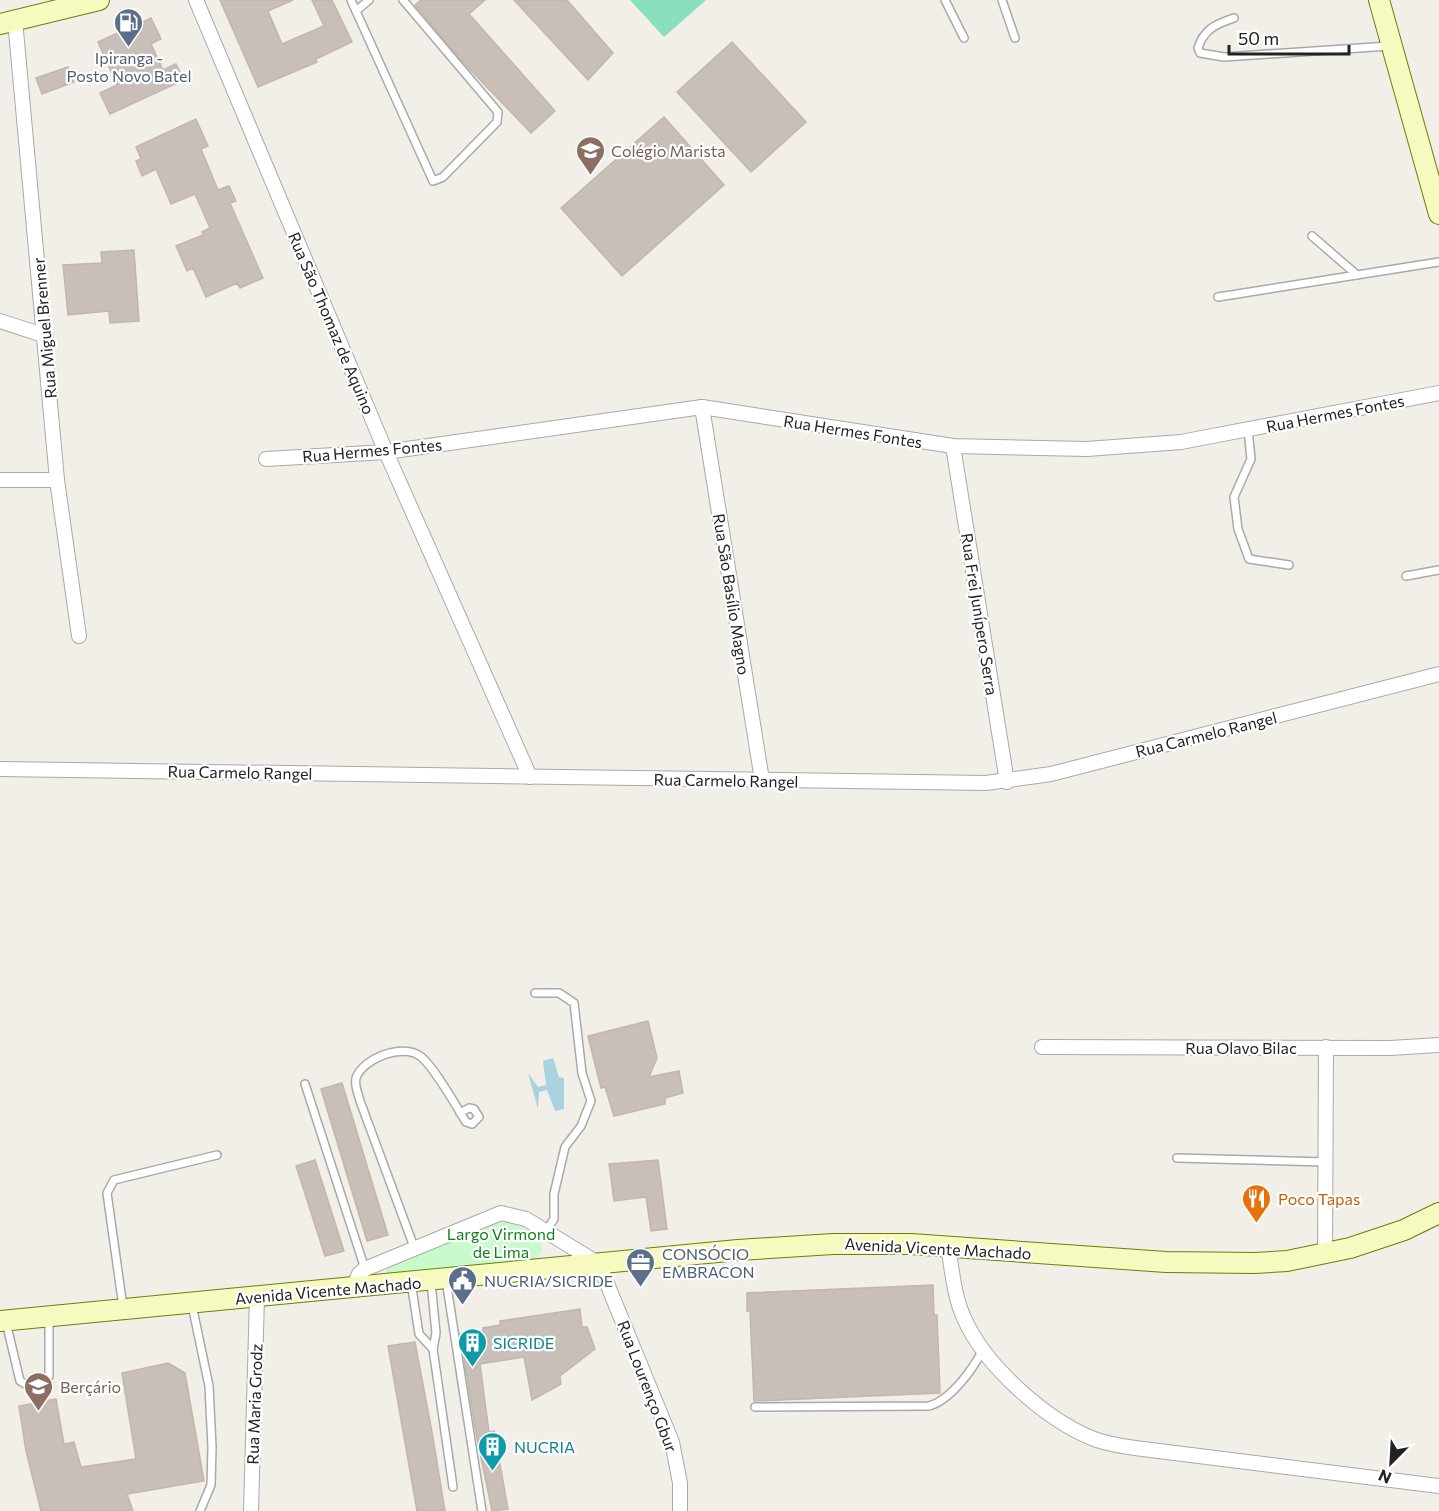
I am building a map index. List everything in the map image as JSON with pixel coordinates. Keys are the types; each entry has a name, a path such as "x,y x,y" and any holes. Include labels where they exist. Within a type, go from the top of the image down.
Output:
{"street":[{"path":"7,22 99,0"},
{"name":"Rua São Thomaz de Aquino","path":"196,0 386,452 530,777"},
{"path":"1379,0 1439,214"},
{"name":"Rua Miguel Brenner","path":"7,22 46,336 57,480 79,636"},
{"path":"0,321 46,336"},
{"name":"Rua Hermes Fontes","path":"266,459 386,452 702,407 953,446 1087,449 1181,442 1439,393"},
{"name":"Rua São Basílio Magno","path":"702,407 762,780"},
{"name":"Rua Frei Junípero Serra","path":"953,446 1007,782"},
{"path":"0,480 57,480"},
{"name":"Rua Carmelo Rangel","path":"0,769 1007,782 1051,774 1439,674"},
{"name":"Rua Olavo Bilac","path":"1042,1047 1326,1047 1439,1044"},
{"path":"1325,1255 1326,1047"},
{"path":"353,1288 356,1279 365,1269 501,1213 520,1216 599,1264"},
{"name":"Avenida Vicente Machado","path":"3,1321 792,1246 870,1243 1214,1263 1287,1261 1325,1255 1378,1240 1439,1213"},
{"path":"948,1246 963,1317 983,1350 1003,1373 1044,1408 1078,1431 1112,1444 1439,1486"},
{"name":"Rua Lourenço Gbur","path":"599,1264 672,1442 680,1483 680,1511"},
{"name":"Rua Maria Grodz","path":"251,1511 257,1297"}],"lane":[{"path":"351,0 433,181 443,177 497,122 498,112 403,0"},
{"path":"356,10 369,0"},
{"path":"945,0 964,38"},
{"path":"1002,0 1015,38"},
{"path":"1234,18 1209,28 1201,38 1198,48 1200,53 1224,57 1392,46"},
{"path":"1311,237 1357,275"},
{"path":"1218,297 1439,262"},
{"path":"1248,429 1251,459 1234,497 1243,548 1249,559 1288,566"},
{"path":"1406,576 1439,570"},
{"path":"535,993 559,993 574,1004 582,1073 591,1101 581,1126 565,1147 554,1194 554,1219 546,1232"},
{"path":"414,1247 360,1101 355,1085 356,1076 377,1058 396,1050 409,1050 422,1056 460,1113"},
{"path":"305,1084 365,1269"},
{"path":"123,1309 107,1193 114,1180 217,1155"},
{"path":"1177,1158 1325,1162"},
{"path":"438,1279 436,1333 433,1349 453,1487"},
{"path":"438,1279 482,1511"},
{"path":"411,1282 419,1334 433,1349"},
{"path":"192,1303 209,1386 212,1447 211,1485 201,1511"},
{"path":"3,1321 20,1382 27,1385 40,1385 49,1376 49,1316"},
{"path":"755,1407 929,1406 938,1404 973,1367 983,1350"}],"green space":[{"path":"630,0 706,0 664,37"},
{"name":"Largo Virmond de Lima","path":"500,1218 533,1234 542,1247 540,1255 532,1262 387,1275 386,1267"}],"water":[{"path":"553,1058 559,1077 564,1078 564,1109 555,1111 547,1090 539,1092 538,1109 528,1073 538,1087 546,1085 543,1061"}],"building":[{"path":"220,0 293,0 268,11 282,44 324,26 312,0 332,0 352,42 316,59 317,62 258,87"},
{"path":"421,0 485,0 469,14 555,111 531,133 460,59 415,5"},
{"path":"514,0 567,0 613,53 588,80"},
{"path":"151,18 161,39 151,44 163,70 176,64 184,80 110,114 100,93 117,85 98,42"},
{"path":"732,42 806,122 751,172 677,92"},
{"path":"68,67 74,82 42,94 36,78"},
{"path":"664,117 724,185 622,276 561,208"},
{"path":"196,119 208,146 201,149 218,190 229,186 236,201 230,203 263,278 240,288 237,283 206,297 193,268 187,271 176,246 203,235 202,232 210,228 195,194 171,204 156,169 142,176 136,161 141,159 136,147"},
{"path":"134,250 139,321 110,323 109,311 68,315 63,265 102,263 101,252"},
{"path":"648,1021 657,1058 649,1077 679,1071 683,1093 665,1098 665,1104 614,1116 605,1087 601,1088 588,1036"},
{"path":"342,1083 388,1235 367,1241 321,1089"},
{"path":"315,1160 344,1251 325,1256 296,1166"},
{"path":"658,1160 667,1229 651,1231 646,1197 614,1201 609,1164"},
{"path":"933,1285 934,1315 937,1315 940,1393 754,1401 750,1311 747,1311 747,1293"},
{"path":"580,1309 582,1327 587,1327 595,1349 560,1376 561,1384 532,1400 524,1357 480,1364 489,1432 494,1431 508,1509 492,1511 476,1433 460,1334 483,1331 483,1328 500,1325 500,1321"},
{"path":"415,1342 445,1511 417,1511 388,1346"},
{"path":"168,1363 185,1373 204,1481 127,1494 133,1511 41,1511 26,1451 19,1406 56,1399 64,1444 74,1442 81,1467 136,1459 122,1373"}],"place":[{"name":"Ipiranga - Posto Novo Batel","path":"129,48"},
{"name":"Colégio Marista","path":"590,176"},
{"name":"Poco Tapas","path":"1257,1224"},
{"name":"CONSÓCIO EMBRACON","path":"641,1288"},
{"name":"NUCRIA/SICRIDE","path":"463,1306"},
{"name":"SICRIDE","path":"472,1368"},
{"name":"Berçário","path":"39,1412"},
{"name":"NUCRIA","path":"493,1472"}]}
